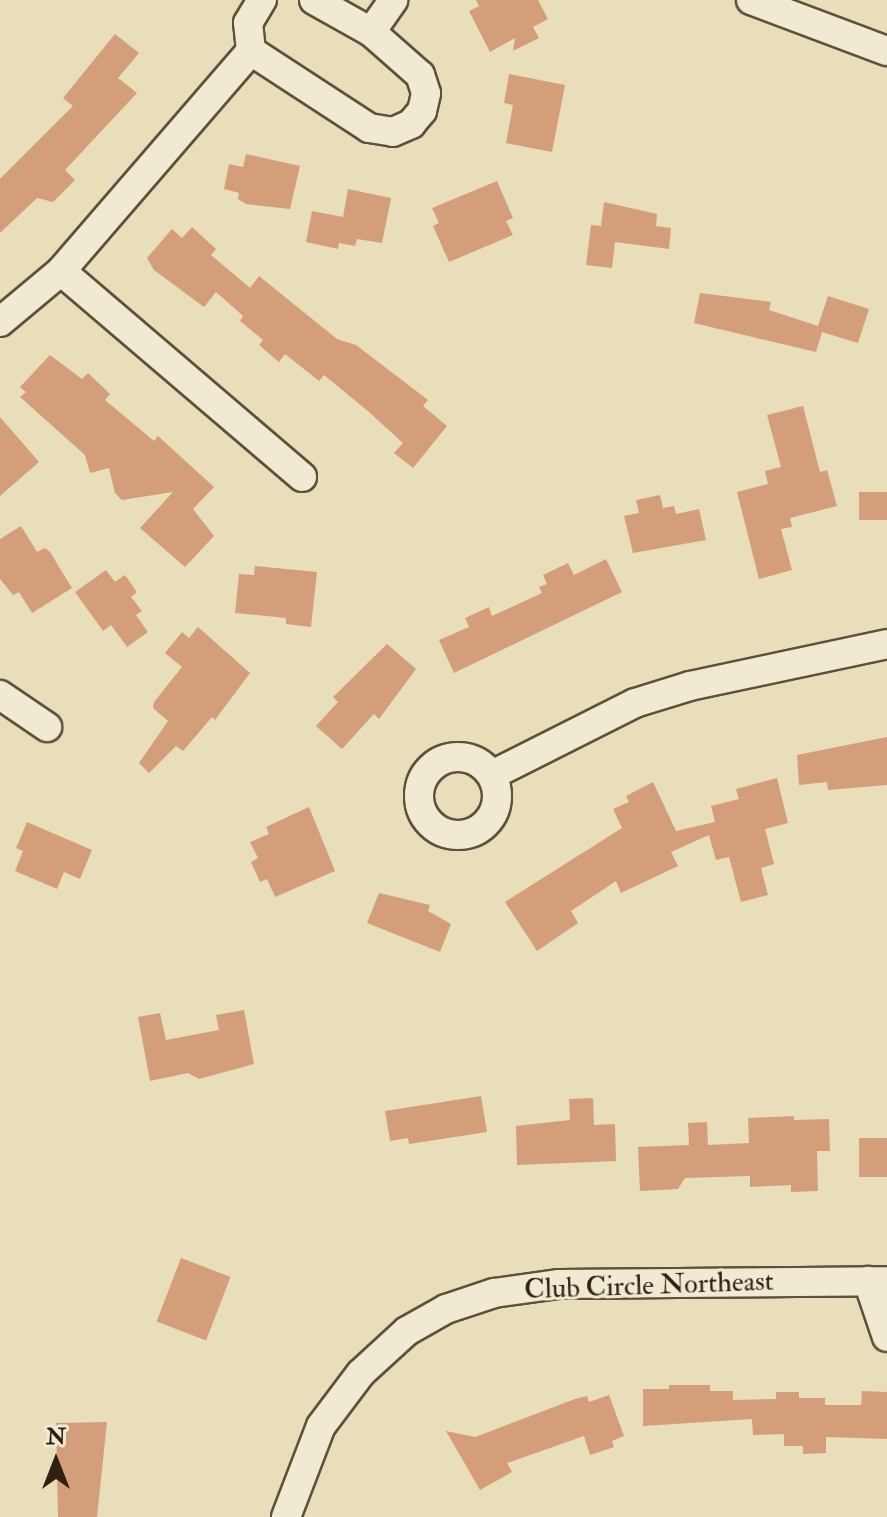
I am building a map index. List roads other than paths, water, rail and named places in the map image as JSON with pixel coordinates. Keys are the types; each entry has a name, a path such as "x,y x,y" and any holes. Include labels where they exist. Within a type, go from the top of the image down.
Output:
{"street":[{"path":"0,322 61,271 251,51 248,23 262,0"},
{"path":"251,51 369,128 393,132 411,124 422,111 426,93 420,75 371,32 314,0"},
{"path":"371,32 393,0"},
{"path":"751,0 887,51"},
{"path":"61,271 302,477"},
{"path":"492,775 635,703 690,686 887,644"},
{"path":"0,695 47,727"},
{"path":"877,1281 887,1337"},
{"name":"Club Circle Northeast","path":"286,1517 321,1426 361,1373 407,1331 446,1309 494,1293 559,1284 877,1281"}]}
